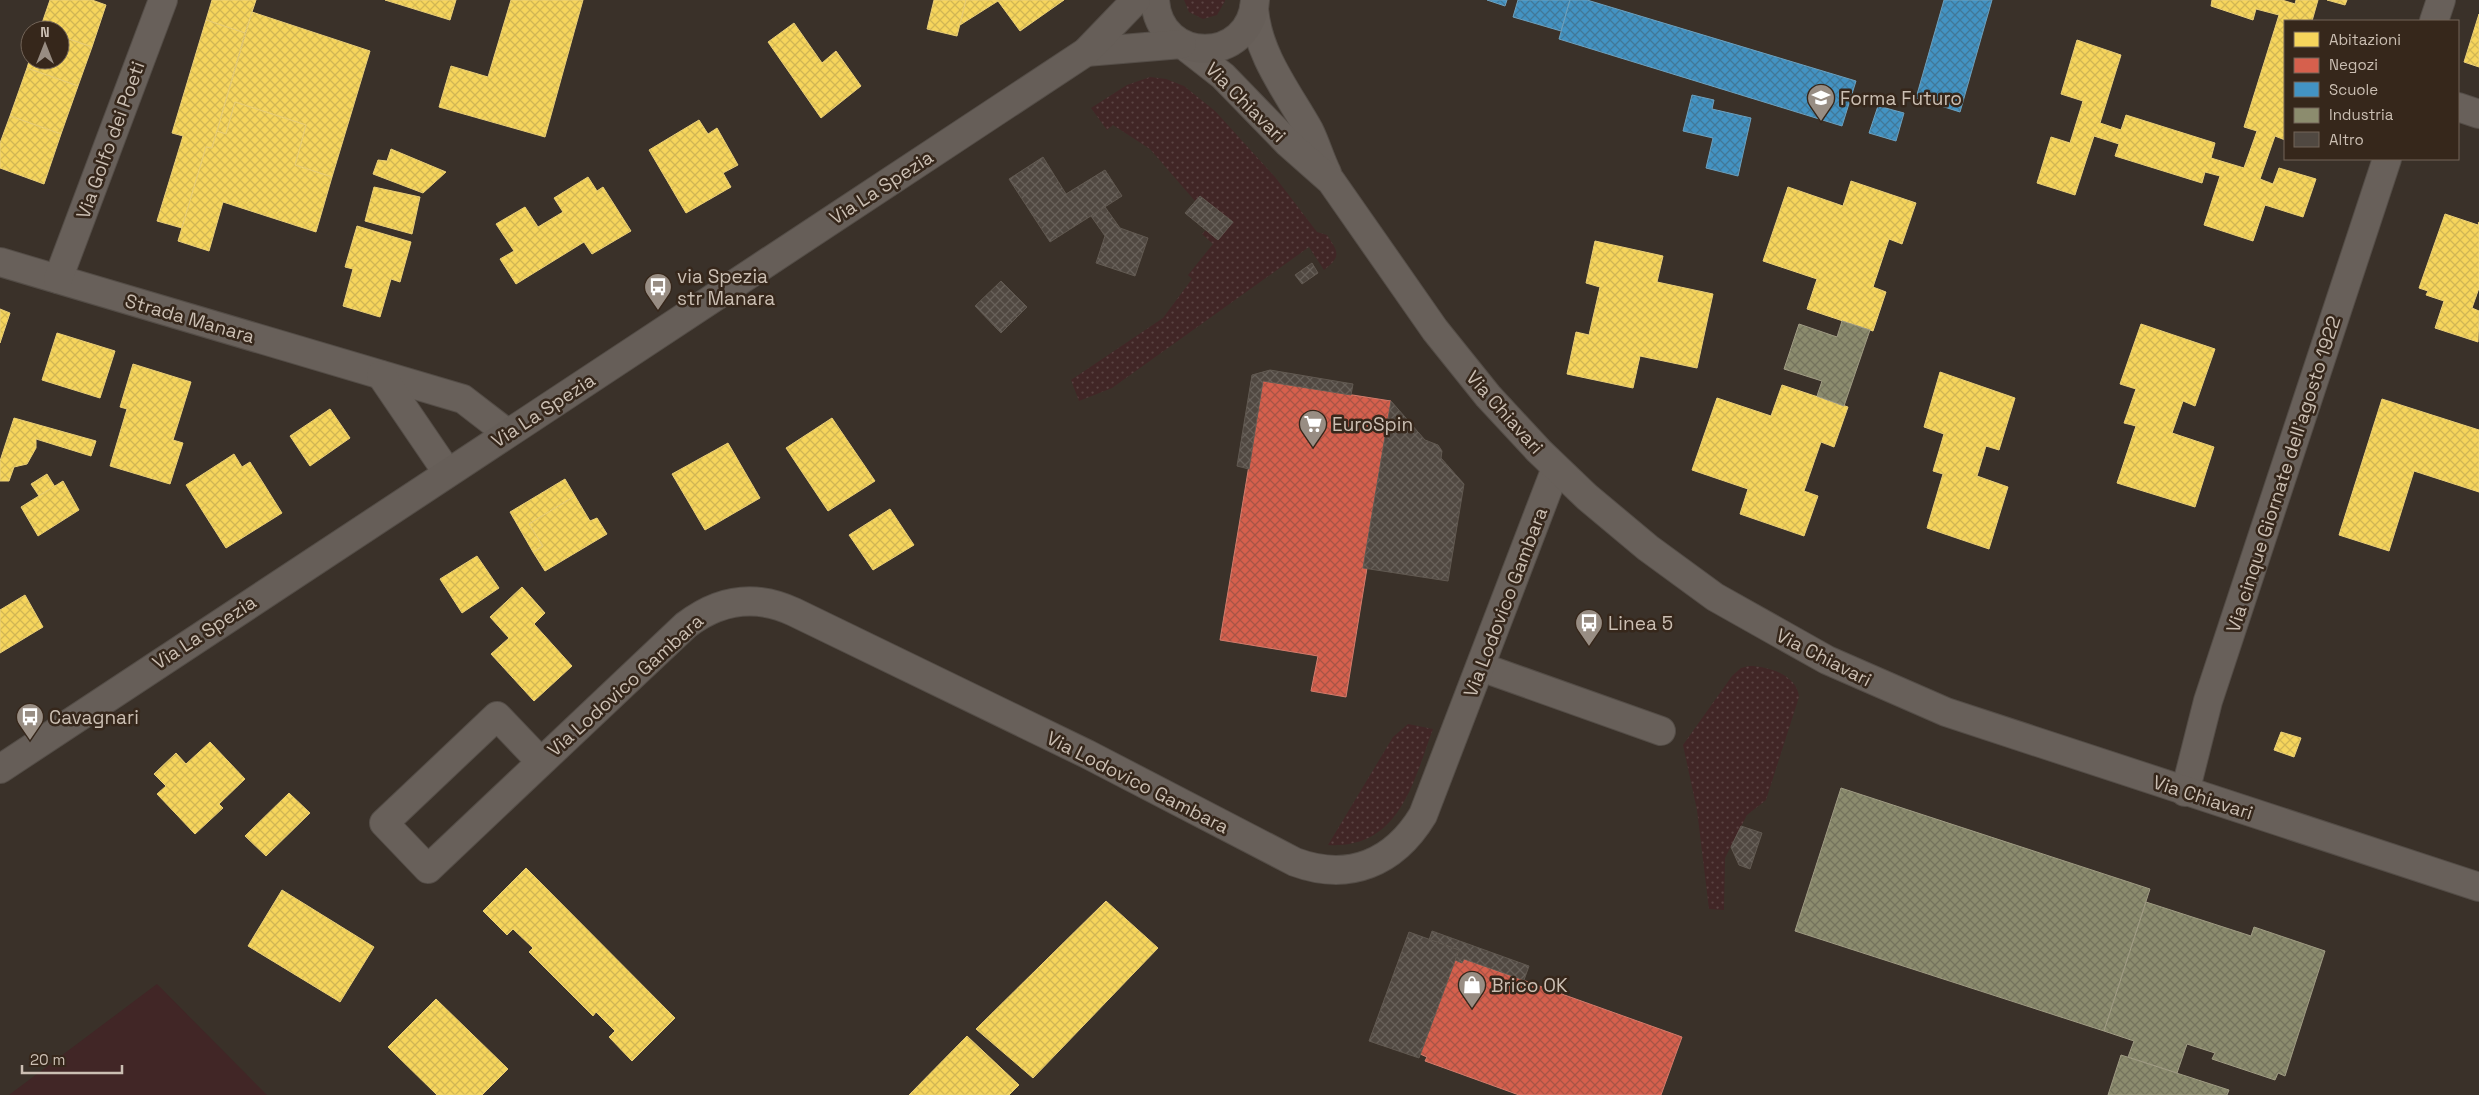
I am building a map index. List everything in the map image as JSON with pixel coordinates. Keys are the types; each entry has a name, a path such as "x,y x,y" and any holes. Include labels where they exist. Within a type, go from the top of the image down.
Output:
{"main road":[{"name":"Via La Spezia","path":"0,768 1086,52 1136,0"},
{"path":"1155,0 1158,19 1164,28 1182,44"},
{"name":"Via La Spezia","path":"1086,52 1182,44 1204,49 1227,44 1244,31 1255,4"}],"street":[{"name":"Via Golfo dei Poeti","path":"58,279 162,0"},
{"path":"2434,20 2441,0"},
{"name":"Via Chiavari","path":"1255,4 1257,27 1264,50 1282,87 1308,130 1331,181 1435,330 1488,396 1556,468 1633,536 1687,578 1768,629 1826,660 1946,712 2479,887"},
{"name":"Via Chiavari","path":"1182,44 1223,76 1288,143 1331,181"},
{"path":"2459,107 2479,114"},
{"name":"Via cinque Giornate dell'agosto 1922","path":"2185,792 2208,701 2387,160"},
{"name":"Strada Manara","path":"0,262 463,399 507,433"},
{"path":"381,375 447,472"},
{"name":"Via Lodovico Gambara","path":"542,762 497,716 384,823 428,869 698,616 724,603 738,601 767,602 794,612 1069,746 1295,862 1317,869 1352,869 1384,856 1402,843 1417,825 1432,793 1556,468"},
{"path":"1481,667 1661,731"}],"shaded area":[{"path":"1184,0 1225,1 1217,15 1203,19 1189,12"},
{"path":"1150,77 1166,79 1184,86 1215,111 1275,177 1317,232 1327,235 1336,250 1336,257 1324,270 1309,247 1112,388 1079,401 1071,380 1163,318 1192,279 1188,275 1213,244 1202,234 1206,230 1218,240 1232,222 1200,196 1195,201 1150,149 1113,125 1107,130 1091,108 1127,85"},
{"path":"1757,666 1780,673 1793,683 1799,697 1766,800 1747,815 1725,858 1724,910 1709,909 1697,810 1683,745 1732,676 1741,668"},
{"path":"1408,724 1433,729 1410,790 1400,808 1388,824 1372,836 1352,843 1328,845 1393,737"},
{"path":"157,984 267,1095 9,1095"}],"building: Abitazioni":[{"path":"50,0 92,0 106,5 92,47 70,39 70,20 43,20"},
{"path":"212,0 256,0 245,33 206,20"},
{"path":"385,0 456,0 450,20"},
{"path":"511,0 583,0 545,137 439,107 451,66 488,77"},
{"path":"934,0 966,0 957,36 927,29"},
{"path":"966,0 1064,0 1020,31 998,1 960,25"},
{"path":"2212,0 2282,0 2295,4 2296,0 2318,0 2312,20 2284,20 2284,140 2275,136 2260,179 2273,184 2279,168 2316,179 2303,217 2265,205 2253,241 2204,225 2220,176 2205,172 2202,183 2115,156 2119,144 2094,136 2075,195 2037,183 2051,137 2070,143 2083,101 2061,94 2077,40 2121,55 2100,123 2121,130 2126,115 2215,143 2211,158 2244,168 2257,131 2244,127 2279,15 2256,9 2253,20 2211,6"},
{"path":"2327,0 2347,0 2345,5"},
{"path":"252,12 370,51 332,177 295,165 306,125 235,102 226,134 217,131"},
{"path":"2479,14 2479,67 2464,62"},
{"path":"206,20 245,33 212,148 206,147 182,228 157,221 183,136 172,133"},
{"path":"794,23 822,63 836,51 861,86 821,118 768,42"},
{"path":"70,39 92,47 78,86 33,70 70,70"},
{"path":"26,70 33,70 78,86 61,134 10,116"},
{"path":"235,102 306,125 295,165 332,177 316,232 223,202 209,251 178,241 206,147 212,148 217,131 226,134"},
{"path":"10,116 61,134 44,184 0,168 0,143"},
{"path":"699,120 708,134 717,128 738,165 723,173 731,187 686,213 649,150"},
{"path":"391,149 446,172 423,193 373,174 378,160 387,161"},
{"path":"588,177 597,191 603,187 631,231 592,254 584,242 516,284 500,259 514,251 496,224 525,207 538,227 563,212 554,198"},
{"path":"1851,181 1916,203 1902,244 1889,239 1873,287 1886,292 1873,331 1807,309 1817,279 1763,261 1788,187 1843,206"},
{"path":"374,187 420,197 412,234 365,221"},
{"path":"2445,214 2478,225 2479,222 2479,288 2472,308 2479,311 2478,342 2435,328 2444,301 2426,295 2428,291 2419,288"},
{"path":"357,226 411,242 400,282 391,279 380,317 343,306 353,269 345,267"},
{"path":"1595,241 1663,256 1657,282 1713,294 1697,368 1640,356 1633,388 1567,374 1576,332 1589,335 1600,287 1586,283"},
{"path":"0,309 10,313 0,343"},
{"path":"2141,324 2215,349 2195,406 2183,401 2172,433 2214,447 2195,507 2117,483 2136,426 2124,423 2136,389 2120,384"},
{"path":"57,333 115,351 100,398 42,380"},
{"path":"133,364 191,382 173,440 183,443 170,484 110,466 127,409 120,407"},
{"path":"1940,372 2015,398 1999,450 1986,446 1977,476 2008,487 1989,549 1927,528 1943,474 1933,471 1944,434 1924,427"},
{"path":"1782,385 1848,407 1834,447 1821,442 1804,491 1818,496 1804,536 1740,514 1748,489 1692,470 1717,398 1771,416"},
{"path":"2382,399 2479,430 2479,492 2414,471 2389,551 2339,535"},
{"path":"330,409 350,438 310,466 290,436"},
{"path":"14,418 96,441 91,456 36,439 36,448 27,464 14,467 9,481 0,481 0,461"},
{"path":"832,418 875,481 828,511 786,448"},
{"path":"728,443 760,498 705,530 672,474"},
{"path":"234,454 242,467 250,462 282,513 226,548 186,485"},
{"path":"47,474 55,487 39,496 31,484"},
{"path":"565,479 575,496 529,524 543,546 533,552 510,512"},
{"path":"63,481 79,510 38,536 21,507"},
{"path":"575,496 590,521 597,518 607,534 545,571 533,552 543,546 529,524"},
{"path":"890,509 914,545 873,570 849,535"},
{"path":"477,556 499,588 462,613 440,579"},
{"path":"522,587 545,613 534,624 572,666 534,701 491,654 509,638 490,617"},
{"path":"25,595 43,627 0,653 0,610"},
{"path":"2281,732 2301,738 2294,757 2274,750"},
{"path":"210,742 245,779 219,804 223,808 195,834 157,794 166,786 154,774 176,753 186,764"},
{"path":"289,793 310,813 266,856 245,836"},
{"path":"526,868 675,1018 632,1061 609,1037 615,1031 596,1012 593,1016 529,952 533,948 513,929 507,935 483,911"},
{"path":"282,890 374,947 340,1002 248,946"},
{"path":"1106,901 1158,948 1033,1078 976,1029"},
{"path":"436,999 508,1069 482,1095 437,1095 388,1047"},
{"path":"967,1036 1019,1085 1009,1095 909,1095"}],"building: Negozi":[{"path":"1263,381 1391,401 1363,568 1367,568 1346,697 1311,691 1318,656 1220,640"},
{"path":"1464,959 1682,1037 1661,1095 1519,1095 1425,1061 1427,1057 1420,1054 1455,960 1462,963"}],"building: Scuole":[{"path":"1487,0 1507,0 1505,6"},
{"path":"1518,0 1570,0 1561,31 1513,17"},
{"path":"1570,0 1587,0 1856,81 1842,126 1559,39"},
{"path":"1944,0 1992,0 1960,112 1916,98"},
{"path":"1692,95 1714,100 1712,109 1751,118 1738,176 1706,168 1713,138 1683,131"},
{"path":"1878,106 1904,113 1896,141 1869,133"}],"building: Industria":[{"path":"1842,321 1870,330 1844,406 1817,396 1822,381 1784,369 1799,324 1837,337"},
{"path":"1841,788 2150,889 2104,1031 1795,931"},
{"path":"2146,902 2251,936 2254,927 2325,951 2285,1076 2278,1073 2275,1080 2212,1059 2215,1053 2187,1044 2177,1073 2128,1057 2134,1041 2104,1031"},
{"path":"2121,1055 2229,1090 2227,1095 2108,1095"}],"building: Altro":[{"path":"1043,157 1066,194 1105,170 1122,196 1050,242 1009,179"},
{"path":"1200,196 1233,222 1218,240 1185,213"},
{"path":"1105,207 1120,228 1148,238 1135,276 1096,263 1105,236 1091,216"},
{"path":"1312,263 1318,273 1302,284 1295,275"},
{"path":"1001,281 1027,307 1001,333 975,306"},
{"path":"1270,370 1353,384 1351,395 1263,381 1249,469 1237,466 1252,375"},
{"path":"1391,401 1425,440 1438,445 1442,451 1441,458 1464,484 1448,581 1363,568"},
{"path":"1741,826 1762,833 1750,869 1739,865 1731,847"},
{"path":"1432,931 1529,966 1524,980 1464,959 1462,963 1455,960 1459,950 1429,940"},
{"path":"1409,932 1459,950 1419,1058 1369,1041"}],"place":[{"name":"Forma Futuro","path":"1821,122"},
{"name":"via Spezia str Manara","path":"658,311"},
{"name":"EuroSpin","path":"1313,448"},
{"name":"Linea 5","path":"1589,647"},
{"name":"Cavagnari","path":"30,741"},
{"name":"Brico OK","path":"1472,1009"}]}
